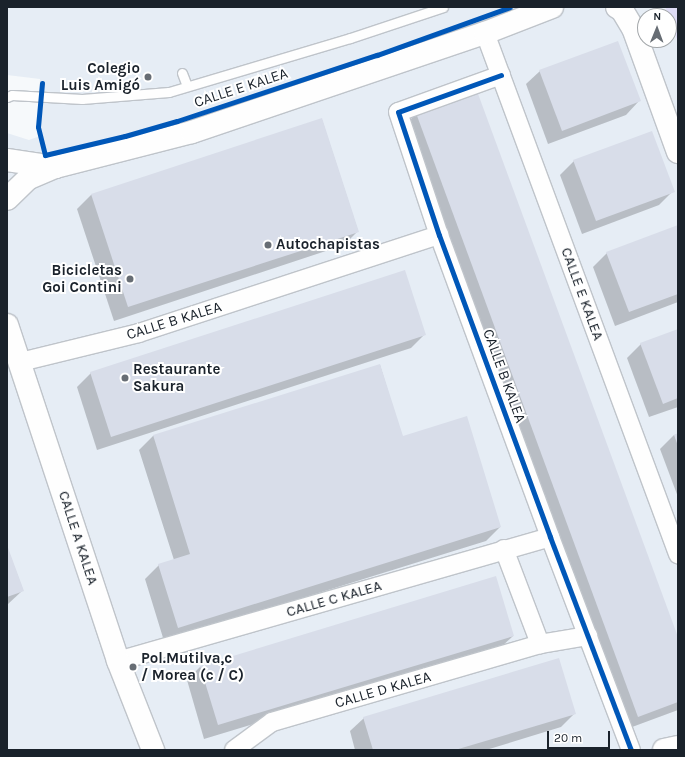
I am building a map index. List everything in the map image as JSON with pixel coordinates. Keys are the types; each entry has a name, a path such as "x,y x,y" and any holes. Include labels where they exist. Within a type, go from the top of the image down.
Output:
{"street":[{"name":"CALLE E KALEA","path":"56,167 192,132 485,33 552,7"},
{"path":"617,7 622,10 633,28 678,152"},
{"name":"CALLE E KALEA","path":"485,33 678,554"},
{"name":"CALLE B KALEA","path":"501,75 398,112 439,234 550,536 631,750"},
{"path":"7,160 56,167"},
{"path":"7,199 29,178 56,167"},
{"name":"CALLE B KALEA","path":"20,362 138,333 439,234"},
{"name":"CALLE A KALEA","path":"7,325 118,661 153,750"},
{"name":"CALLE C KALEA","path":"118,661 550,536"},
{"path":"504,549 540,644"},
{"name":"CALLE D KALEA","path":"234,750 272,722 540,644 588,636"},
{"path":"664,750 678,747"}],"lane":[{"path":"9,96 82,99 169,92 350,38 443,7"},
{"path":"182,72 187,86"},
{"path":"130,85 133,95"}],"shaded area":[{"path":"7,7 665,7 637,8 637,48 677,48 677,40 678,43 678,750 7,750 7,133 29,140 40,136 37,122 40,79 7,75"},
{"path":"678,7 678,43 677,8 665,8"}],"building":[{"path":"618,41 641,101 562,131 539,70"},
{"path":"477,91 678,637 678,702 638,717 416,113"},
{"path":"322,118 359,232 128,307 91,194"},
{"path":"652,131 675,192 596,221 573,160"},
{"path":"678,225 678,294 629,312 606,252"},
{"path":"405,270 426,335 111,437 90,372"},
{"path":"678,329 678,398 663,404 640,343"},
{"path":"380,364 403,436 467,416 501,527 178,628 158,564 190,554 153,435"},
{"path":"678,433 678,446 674,435"},
{"path":"7,545 24,591 7,597"},
{"path":"496,576 514,636 218,725 200,666"},
{"path":"559,658 576,714 455,750 373,750 363,717"}],"cycle path":[{"path":"42,83 38,127 45,155 125,136 177,121 377,55 510,7"},
{"path":"501,75 398,112 439,235 550,537 631,750"}],"place":[{"name":"Colegio Luis Amigó","path":"148,77"},
{"name":"Autochapistas","path":"268,245"},
{"name":"Bicicletas Goi Contini","path":"130,279"},
{"name":"Restaurante Sakura","path":"125,378"},
{"name":"Pol.Mutilva,c / Morea (c / C)","path":"133,667"}]}
